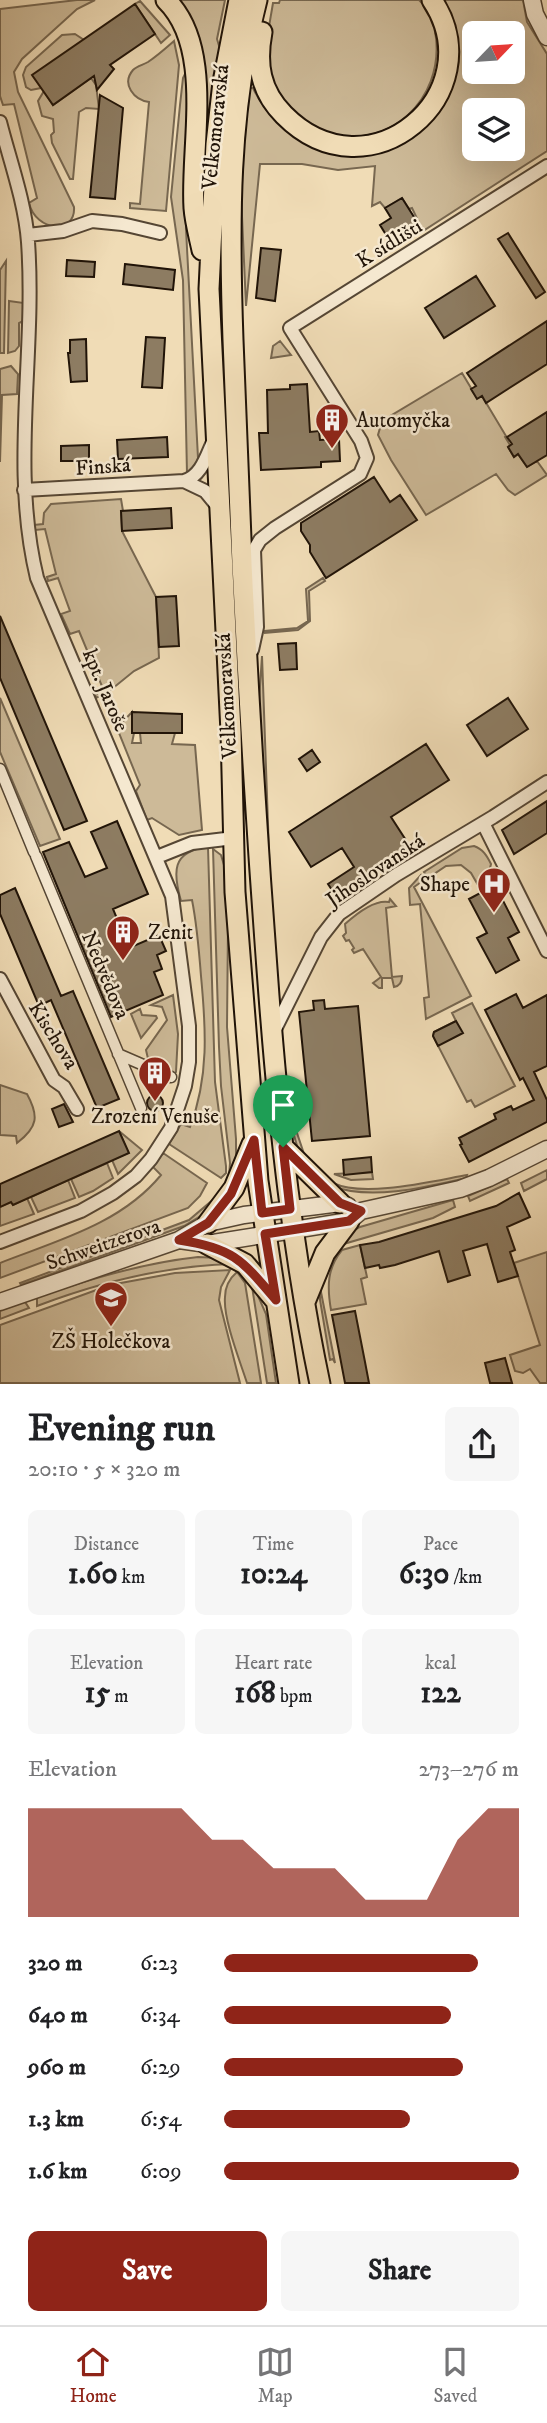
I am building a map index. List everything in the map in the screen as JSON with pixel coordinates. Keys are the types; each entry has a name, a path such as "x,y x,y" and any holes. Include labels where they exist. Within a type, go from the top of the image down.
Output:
{"main road":[{"path":"166,0 184,26 194,56 194,209 209,289"},
{"path":"253,3 261,77 270,98 302,132 327,144 349,147 376,144 398,135 421,119 434,102 445,76 448,51 442,20 432,0"},
{"name":"Velkomoravská","path":"253,3 223,82 212,192 209,289 235,892 262,1213 289,1384"},
{"name":"Velkomoravská","path":"253,3 238,100 230,227 247,671 257,841 283,1147 304,1306 320,1384"},
{"path":"208,1223 234,1188 254,1140"},
{"path":"283,1147 350,1212 325,1252 304,1306"},
{"path":"207,1244 246,1264 276,1300"}],"street":[{"path":"533,0 535,14 547,37"},
{"name":"kpt. Jaroše","path":"0,122 28,235 30,311 23,463 26,523 37,578 157,857 175,909 189,1038 188,1073 171,1128 159,1148"},
{"name":"K sídlišti","path":"247,671 257,627 256,544 275,528 360,474 367,458 361,442 290,328 547,166"},
{"path":"28,235 63,231 92,221 160,233"},
{"path":"184,481 191,479 198,471 215,436"},
{"path":"184,481 201,488 219,508"},
{"name":"Finská","path":"24,490 184,481"},
{"name":"Nedvědova","path":"0,769 141,1108"},
{"name":"Jihoslovanská","path":"272,1034 312,952 329,925 347,908 547,782"},
{"path":"483,824 547,951"},
{"path":"157,857 192,843 234,838"},
{"name":"Kischova","path":"0,980 54,1080 64,1087 77,1109"},
{"path":"118,1055 171,1077"},
{"name":"Schweitzerova","path":"0,1242 81,1211 113,1194 136,1176 159,1148"},
{"name":"Schweitzerova","path":"179,1240 207,1244 293,1230 350,1212 460,1189 489,1178 547,1149"},
{"name":"Schweitzerova","path":"0,1302 179,1240 208,1223 290,1209 350,1212"}],"shaded area":[{"path":"95,0 77,9 22,59 14,72 18,92 74,207 69,222 55,226 39,220 33,213 29,203 37,198 14,104 3,105 0,96 0,9"},
{"path":"179,0 225,0 217,39 220,49 208,128 203,204 188,15"},
{"path":"280,0 419,0 431,18 436,38 436,60 431,81 421,99 408,115 392,127 372,134 351,137 329,134 310,125 279,95 271,83 267,69 266,47 273,3 279,3"},
{"path":"443,0 523,0 527,22 547,54 547,151 423,231 412,208 409,209 402,198 385,208 380,202 372,206 375,166 338,170 302,164 260,164 246,306 241,194 249,88 253,88 266,110 283,128 304,142 326,151 350,155 374,153 397,145 418,131 448,49 453,30"},
{"path":"140,1 170,35 161,43 135,4"},
{"path":"75,34 84,40 41,88 31,90 26,87 23,75 26,67 62,35"},
{"path":"174,41 179,65 166,211 130,208 130,203 140,204 149,102 134,95 128,81 135,69"},
{"path":"187,70 186,229 198,458 196,465 187,474 183,280 171,197 183,78"},
{"path":"91,78 96,85 99,109 86,108 79,112 73,179 70,179 52,143 53,119 42,116 38,101 44,91 53,105"},
{"path":"6,261 4,353 0,353 0,270"},
{"path":"9,301 24,303 23,321 19,323 19,346 8,353"},
{"path":"280,341 291,355 271,358 273,346"},
{"path":"11,366 18,374 17,394 2,395 0,462 0,369"},
{"path":"462,373 477,398 482,396 506,436 514,457 518,454 527,467 537,461 547,475 515,495 496,474 426,515 378,435 382,421"},
{"path":"121,499 122,531 156,597 159,658 134,671 107,693 96,698 95,695 104,691 79,631 70,634 61,614 70,611 58,578 48,581 47,577 56,574 45,529 35,530 33,525 43,524 44,513 51,504"},
{"path":"323,578 325,581 309,591 310,621 298,630 265,633 297,628 308,621 306,589"},
{"path":"262,656 270,880 258,717"},
{"path":"0,698 60,839 40,846 0,752"},
{"path":"132,712 132,743 141,743 140,733 175,733 172,744 195,745 202,830 179,835 152,818 147,820 136,791 140,785 117,728"},
{"path":"474,846 482,851 491,864 489,872 495,885 482,892 471,873 461,865 446,866 428,878 424,872 462,848"},
{"path":"208,847 215,1082 226,1166 226,1173 221,1178 169,1144 181,1124 190,1127 200,1090 205,1034 199,947 192,900 181,901 176,873 181,858 187,853"},
{"path":"213,849 221,855 224,865 228,925 227,1027 236,1139 236,1157 231,1179 221,1086"},
{"path":"421,875 424,880 414,887 471,996 426,1019 424,998 429,997 420,904 410,905 409,888"},
{"path":"390,899 396,906 386,908 392,977 402,978 399,985 394,987 392,978 382,978 382,988 379,988 373,983 381,977 363,949 354,953 349,940 346,941 343,936 346,933 345,924 354,916 371,905 389,902"},
{"path":"173,995 178,1034 176,1072 173,1074 149,1063 146,1050 167,1020 162,1007 151,1005"},
{"path":"472,1003 515,1086 475,1107 471,1100 467,1102 433,1036 434,1032 456,1021 452,1013"},
{"path":"140,1009 142,1015 157,1018 141,1038 131,1014"},
{"path":"292,1079 295,1087 295,1127 305,1157 300,1156 291,1125"},
{"path":"0,1085 27,1094 35,1115 33,1126 17,1143 16,1136 0,1135"},
{"path":"119,1131 142,1150 118,1174 112,1160 128,1153"},
{"path":"163,1153 207,1183 200,1196 188,1208 0,1278 0,1263 86,1229 127,1206 161,1175 153,1167"},
{"path":"107,1163 113,1178 79,1197 71,1179"},
{"path":"547,1170 547,1179 524,1191 521,1183"},
{"path":"372,1172 373,1179 351,1180 334,1174"},
{"path":"467,1175 466,1178 399,1191 363,1192 332,1186 333,1183 346,1187 380,1189"},
{"path":"507,1179 509,1183 470,1201 468,1196"},
{"path":"68,1180 75,1198 38,1212 31,1197"},
{"path":"222,1192 204,1214 184,1226 21,1285 20,1283 189,1220"},
{"path":"27,1198 34,1214 0,1226 0,1207 11,1202 13,1205"},
{"path":"453,1200 455,1207 433,1218 340,1245 351,1232 360,1227"},
{"path":"360,1245 367,1277 361,1279 366,1304 331,1310 329,1286 333,1264 342,1250"},
{"path":"547,1252 547,1383 540,1383 530,1369 523,1373 515,1371 510,1355 540,1345 514,1263"},
{"path":"198,1257 219,1258 232,1264 182,1268 133,1277 37,1306 37,1297 77,1284 117,1272"},
{"name":"ZŠ Holečkova","path":"230,1270 221,1287 219,1300 240,1383 0,1383 0,1325 110,1285 175,1273"},
{"path":"237,1272 245,1283 261,1383 247,1383 227,1317 226,1290"},
{"path":"251,1280 266,1314 276,1383 267,1383"},
{"path":"320,1287 335,1363 333,1359 330,1360"},
{"path":"21,1301 29,1308 0,1319 0,1310"}],"building":[{"path":"135,4 155,34 110,65 114,69 97,90 94,76 53,105 32,75"},
{"path":"100,95 123,108 115,199 90,197"},
{"path":"402,198 421,228 393,246 380,225 391,218 385,208"},
{"path":"508,233 545,292 536,298 498,239"},
{"path":"261,248 281,250 275,301 256,298"},
{"path":"67,260 95,262 94,277 66,276"},
{"path":"125,264 175,270 173,290 123,284"},
{"path":"476,276 495,306 444,338 425,308"},
{"path":"547,321 547,364 486,403 482,396 477,399 471,389 476,386 467,373"},
{"path":"146,337 165,338 162,388 142,387"},
{"path":"86,339 87,381 71,382 68,353 70,340"},
{"path":"307,384 310,432 319,431 320,440 339,439 340,461 321,462 321,467 261,470 259,433 268,433 267,390 290,389 290,385"},
{"path":"547,412 547,455 527,467 518,454 514,457 508,447 512,444 507,437"},
{"path":"167,437 168,457 118,459 117,440"},
{"path":"89,445 89,461 61,461 61,446"},
{"path":"374,477 390,502 400,495 417,520 326,578 310,552 310,545 301,531 301,523"},
{"path":"171,508 172,528 122,531 121,511"},
{"path":"176,596 179,646 159,647 156,597"},
{"path":"0,616 87,821 64,830 0,678"},
{"path":"296,643 297,669 280,670 278,644"},
{"path":"508,698 528,729 487,756 467,725"},
{"path":"132,712 182,714 182,733 132,733"},
{"path":"426,744 449,780 391,817 411,848 336,896 328,884 354,867 342,848 311,867 289,832"},
{"path":"312,750 320,762 307,771 299,759"},
{"path":"547,801 547,833 514,854 502,830"},
{"path":"117,821 148,894 113,909 129,948 159,935 166,951 157,955 162,969 154,972 163,995 111,1017 43,852 69,842 85,877 107,868 91,832"},
{"path":"495,885 519,932 508,938 519,960 496,973 477,938 487,933 469,899"},
{"path":"15,888 61,996 73,991 119,1099 97,1108 51,1000 39,1006 0,914 0,895"},
{"path":"516,994 523,1008 547,995 547,1066 534,1072 547,1100 547,1122 469,1162 459,1138 496,1119 494,1114 511,1106 513,1110 534,1100 523,1078 520,1080 485,1010"},
{"path":"324,1000 325,1009 358,1006 370,1136 312,1141 299,1012 314,1010 313,1001"},
{"path":"456,1021 463,1033 438,1046 434,1032"},
{"name":"Zrození Venuše","path":"152,1095 158,1095 163,1103 161,1109 152,1111 147,1106 147,1100"},
{"path":"64,1104 73,1122 59,1127 52,1109"},
{"path":"119,1131 129,1153 13,1205 11,1202 0,1207 0,1184"},
{"path":"371,1157 372,1172 344,1175 343,1160"},
{"path":"519,1193 530,1217 507,1227 515,1250 510,1252 518,1276 498,1282 487,1244 463,1251 470,1275 448,1282 439,1251 395,1265 365,1268 360,1245 379,1242 496,1206"},
{"path":"355,1311 369,1383 345,1383 332,1315"},
{"path":"505,1358 512,1383 490,1383 485,1363"}],"place":[{"name":"Automyčka","path":"332,450"},
{"name":"Shape","path":"494,914"},
{"name":"Zenit","path":"123,962"},
{"name":"Zrození Venuše","path":"155,1103"},
{"name":"ZŠ Holečkova","path":"111,1328"}],"route":[{"path":"254,1140 262,1213 290,1209 283,1147 340,1203 361,1211 349,1221 265,1234 276,1300 239,1259 207,1244 179,1240 208,1223 231,1194 254,1140"}]}
